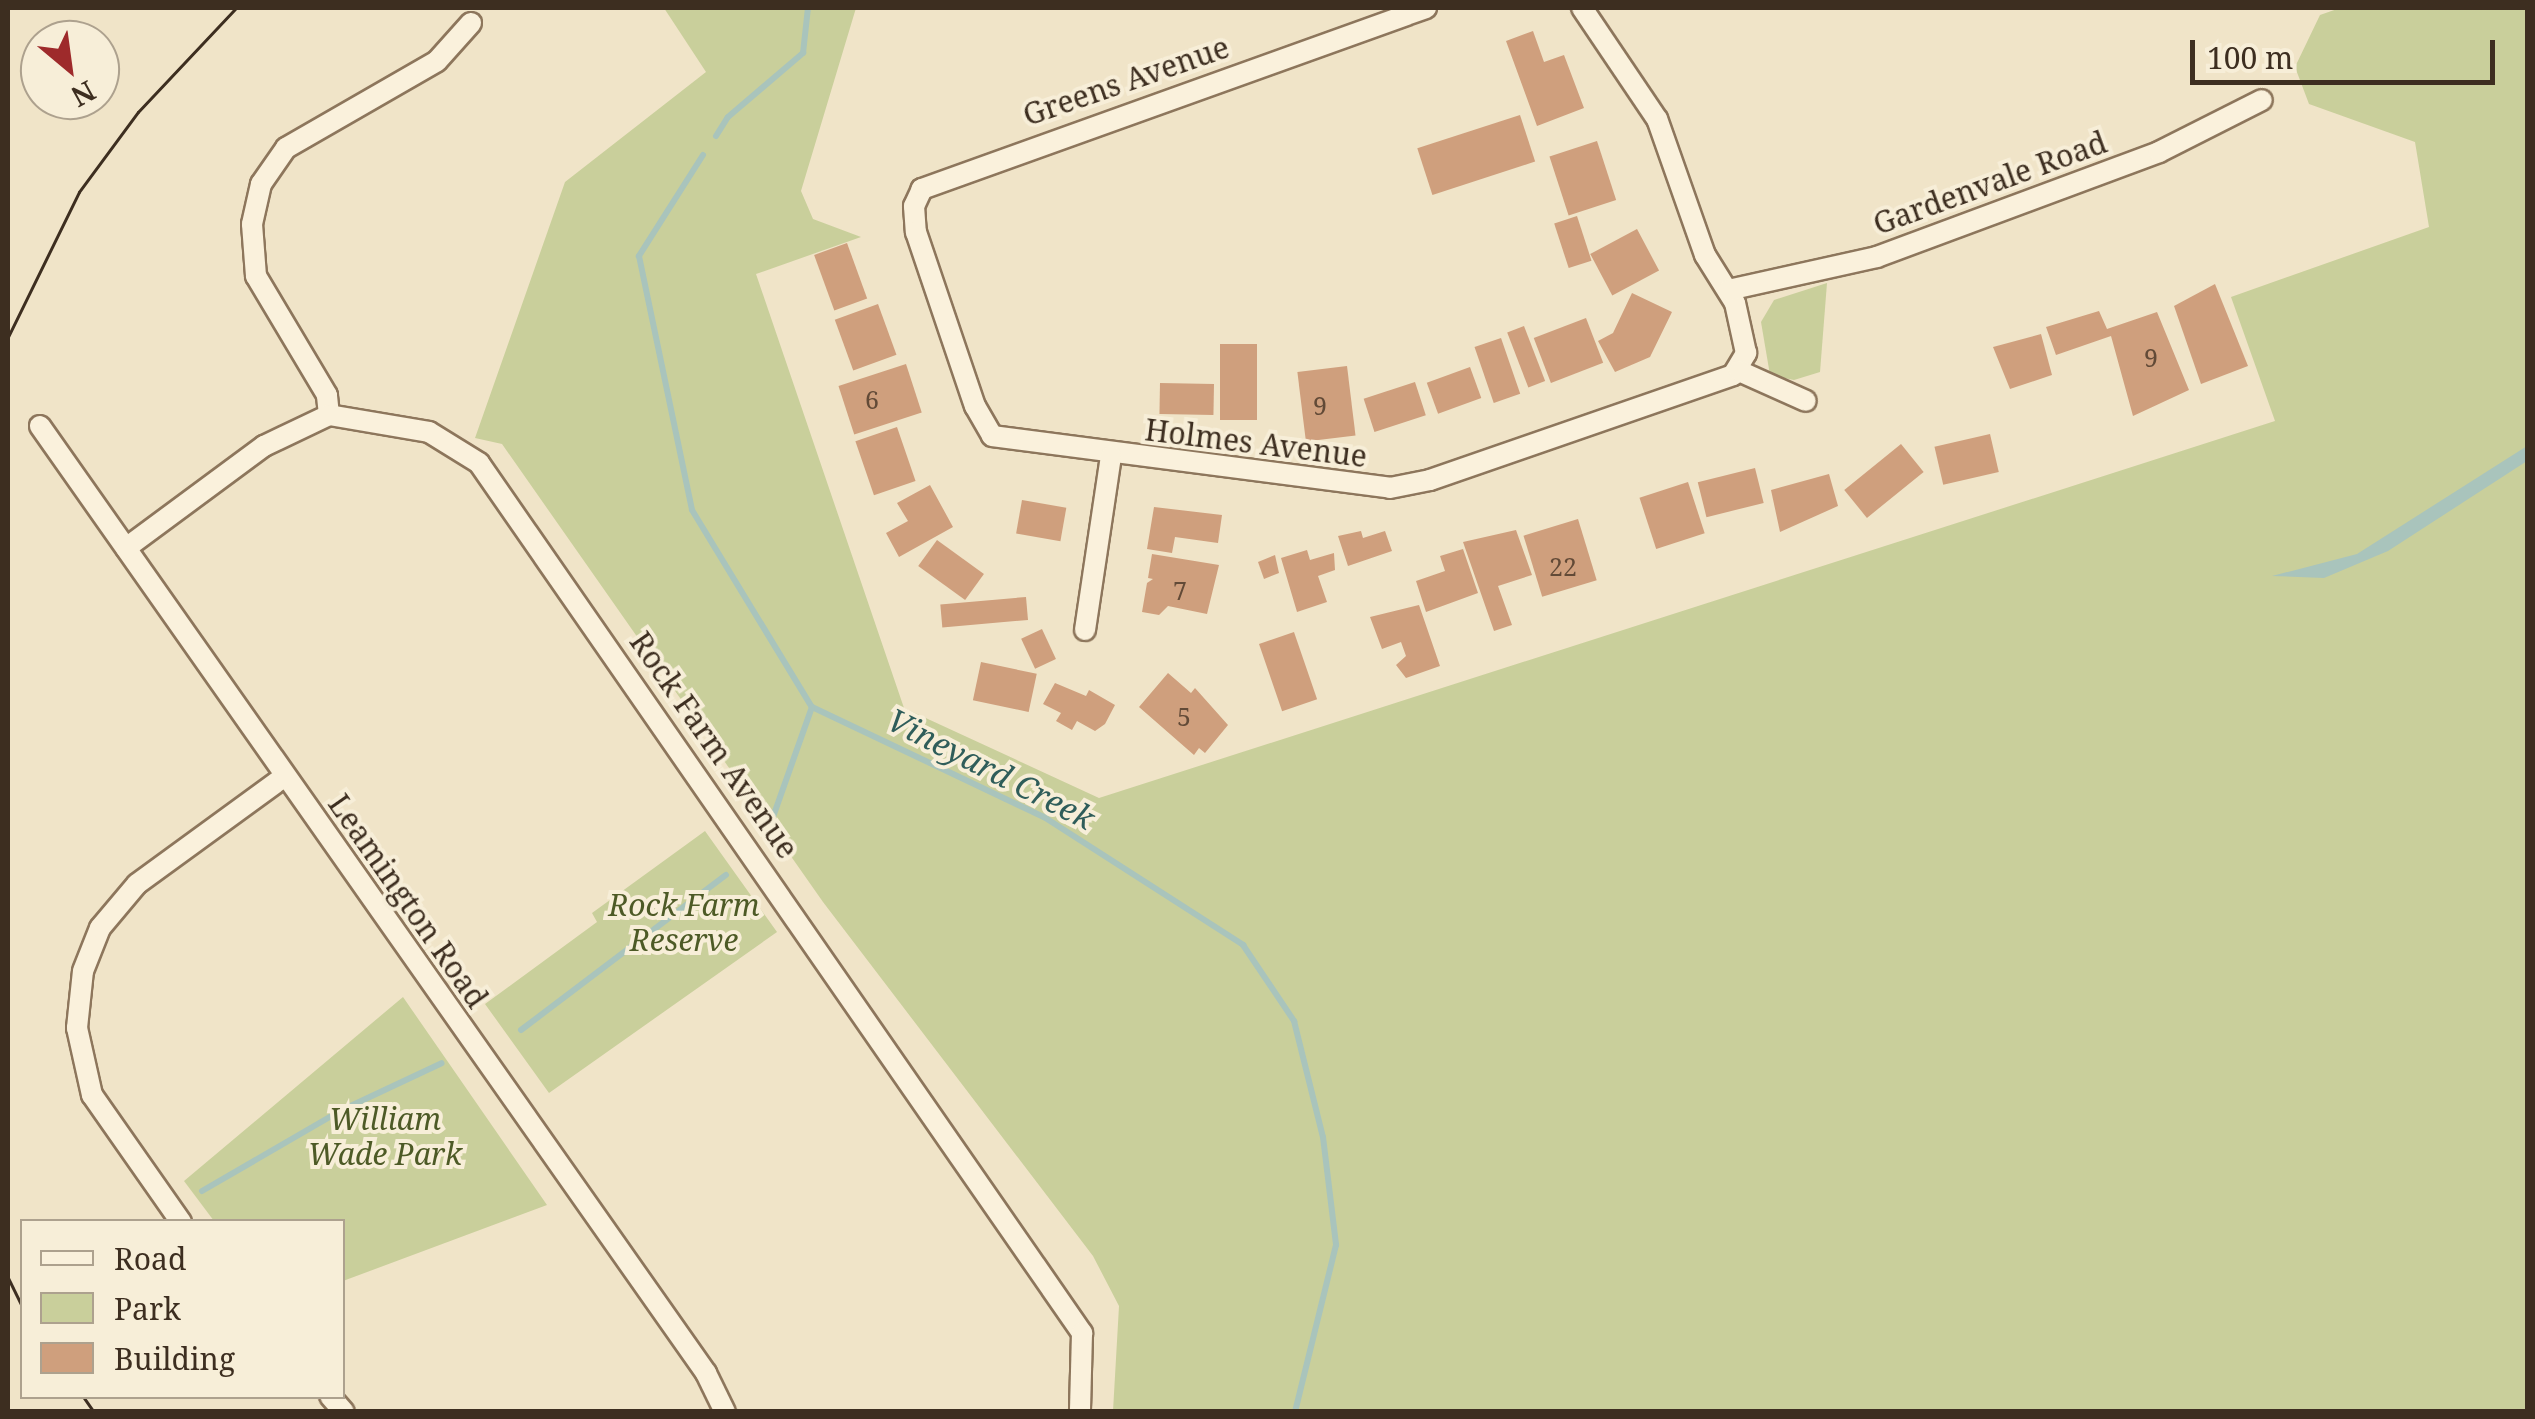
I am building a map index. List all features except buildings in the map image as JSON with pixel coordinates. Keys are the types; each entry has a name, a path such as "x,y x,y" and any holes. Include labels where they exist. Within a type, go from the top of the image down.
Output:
{"street":[{"name":"Greens Avenue","path":"914,206 922,189 944,176 1426,8"},
{"path":"1582,8 1657,119 1705,255 1728,290 1746,344 1738,370 1806,401"},
{"path":"126,548 264,446 329,414 327,395 256,276 252,224 261,184 286,148 437,61 471,22"},
{"name":"Gardenvale Road","path":"1728,290 1877,257 2158,152 2262,100"},
{"name":"Holmes Avenue","path":"914,206 916,232 985,428 1002,440 1369,487 1410,485 1738,370"},
{"name":"Rock Farm Avenue","path":"329,414 428,432 479,462 1082,1334 1080,1412"},
{"name":"Leamington Road","path":"40,426 706,1373 725,1412"},
{"path":"1085,630 1111,456"},
{"path":"179,1219 92,1095 77,1028 83,971 100,928 136,884 284,777"}],"green space":[{"path":"664,8 856,8 801,191 813,219 861,237 756,274 904,708 1099,798 2275,421 2231,297 2429,227 2415,142 2309,104 2295,67 2320,15 2340,8 2527,8 2527,1411 1113,1411 1119,1306 1093,1256 823,902 502,444 475,438 565,182 706,72"},
{"path":"1827,283 1820,372 1794,380 1770,375 1761,322 1774,300"},
{"name":"Rock Farm Reserve","path":"705,831 777,932 549,1093 485,1004 597,922 592,913"},
{"name":"William Wade Park","path":"403,997 547,1205 345,1280 345,1219 212,1219 184,1181"}],"water":[{"path":"2527,446 2527,461 2388,551 2324,578 2272,576 2357,554"}],"waterway":[{"name":"Vineyard Creek","path":"716,136 728,117 803,53 808,8"},
{"name":"Vineyard Creek","path":"703,155 639,256 692,510 812,707 1044,817 1243,945 1294,1021 1323,1137 1336,1245 1295,1412"},
{"path":"773,817 812,707"},
{"path":"521,1030 726,875"},
{"path":"202,1191 342,1110 442,1063"}],"tram line":[{"path":"8,337 79,192 138,112 236,8"},
{"path":"8,1277 20,1302"},
{"path":"85,1399 94,1412"}]}
